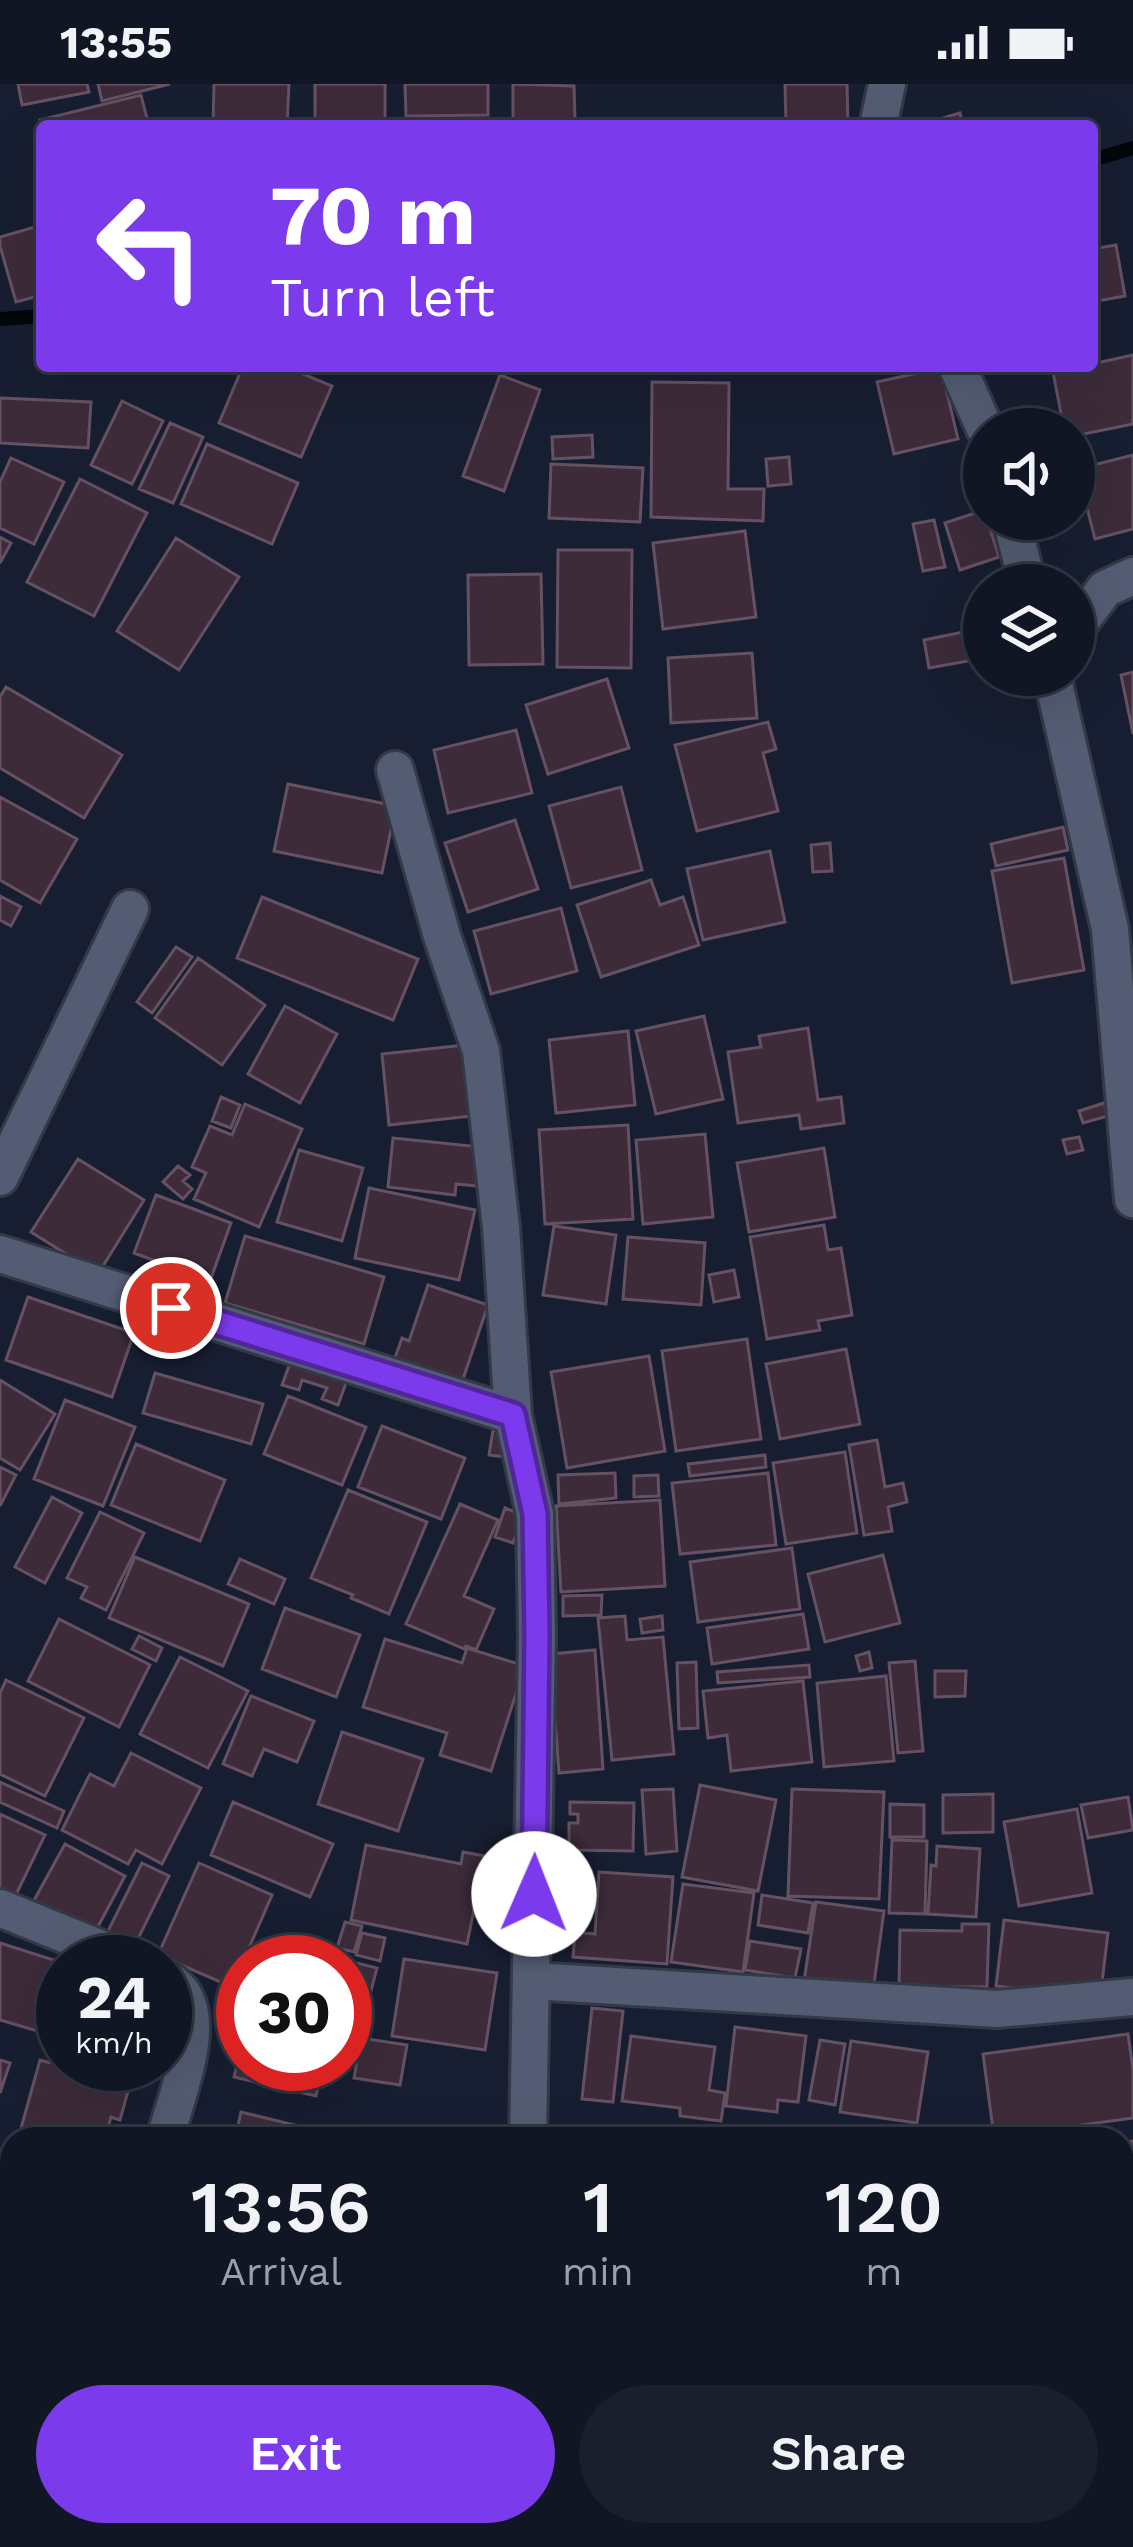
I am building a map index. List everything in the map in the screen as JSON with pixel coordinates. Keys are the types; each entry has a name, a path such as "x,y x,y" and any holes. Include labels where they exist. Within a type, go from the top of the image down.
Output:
{"street":[{"path":"879,120 887,84"},
{"path":"960,372 976,408"},
{"path":"1095,602 1105,589 1133,576"},
{"path":"1057,696 1109,929 1126,1030 1133,1199"},
{"path":"395,770 442,936 482,1051 501,1227 513,1415 535,1514 528,2127"},
{"path":"0,1177 130,909"},
{"path":"0,1254 513,1415"},
{"path":"0,1908 66,1935"},
{"path":"533,1981 997,2009 1133,1996"},
{"path":"168,2127 178,2091"}],"building":[{"path":"18,84 87,84 89,92 22,105"},
{"path":"98,84 170,84 102,101"},
{"path":"214,84 289,84 287,120 213,120"},
{"path":"315,84 385,84 385,120 315,120"},
{"path":"405,84 488,84 488,115 406,116"},
{"path":"513,84 574,86 575,119 513,120"},
{"path":"785,84 847,84 848,120 786,120"},
{"path":"141,95 147,120 40,120"},
{"path":"36,227 36,297 16,302 0,237"},
{"path":"1116,245 1125,296 1098,301 1098,248"},
{"path":"1133,355 1133,424 1095,432 1095,408 1060,408 1053,372 1098,372 1098,363"},
{"path":"240,372 298,372 332,386 301,457 219,423"},
{"path":"942,372 958,439 894,454 877,382"},
{"path":"500,375 540,390 504,491 463,476"},
{"path":"652,382 729,383 728,489 764,489 763,521 651,517"},
{"path":"0,398 91,402 88,448 0,443"},
{"path":"122,401 163,421 132,484 91,465"},
{"path":"170,423 203,437 173,503 139,489"},
{"path":"592,435 593,457 553,459 552,437"},
{"path":"207,444 298,483 272,544 181,504"},
{"path":"1133,455 1133,529 1095,539 1095,464"},
{"path":"789,457 791,484 768,486 766,459"},
{"path":"11,458 64,482 34,544 0,528 0,482"},
{"path":"551,464 643,468 640,522 549,518"},
{"path":"80,479 147,513 94,616 27,582"},
{"path":"963,517 963,540 994,540 999,557 963,564 960,570 945,523"},
{"path":"934,520 945,567 923,571 913,524"},
{"path":"745,531 756,617 663,629 653,543"},
{"path":"0,537 11,543 0,563"},
{"path":"176,538 239,577 179,670 117,631"},
{"path":"558,550 632,550 631,668 557,667"},
{"path":"541,574 543,664 469,665 468,575"},
{"path":"963,632 963,662 929,668 924,640"},
{"path":"752,653 757,718 671,723 668,658"},
{"path":"1133,672 1133,734 1121,675"},
{"path":"607,679 629,748 548,774 526,705"},
{"path":"6,687 122,755 84,818 0,768 0,697"},
{"path":"768,722 776,749 763,753 778,811 697,831 675,745"},
{"path":"516,730 532,793 448,813 434,750"},
{"path":"288,784 396,806 382,873 274,851"},
{"path":"621,787 642,870 571,888 549,806"},
{"path":"0,797 77,839 40,903 0,880"},
{"path":"515,820 538,889 468,912 445,843"},
{"path":"1063,827 1068,850 996,866 991,844"},
{"path":"830,843 832,871 813,872 811,845"},
{"path":"770,851 785,922 703,940 687,869"},
{"path":"1064,858 1084,970 1012,983 992,871"},
{"path":"651,880 660,905 683,897 699,945 601,977 577,905"},
{"path":"0,896 21,907 11,926 0,920"},
{"path":"262,897 418,959 393,1020 237,958"},
{"path":"561,908 577,971 491,994 474,931"},
{"path":"176,947 192,957 152,1013 137,1002"},
{"path":"198,958 265,1005 222,1065 155,1018"},
{"path":"285,1006 337,1034 300,1103 248,1074"},
{"path":"704,1016 723,1099 656,1114 636,1031"},
{"path":"808,1028 818,1100 841,1097 844,1123 801,1129 799,1115 738,1123 728,1052 761,1047 759,1036"},
{"path":"628,1031 635,1105 556,1113 549,1040"},
{"path":"465,1045 472,1116 389,1125 382,1054"},
{"path":"221,1097 240,1105 231,1128 212,1121"},
{"path":"1104,1103 1108,1116 1083,1123 1079,1111"},
{"path":"245,1104 302,1129 259,1227 194,1199 206,1173 192,1167 210,1126 232,1135"},
{"path":"628,1125 633,1219 545,1224 539,1130"},
{"path":"705,1134 713,1217 643,1224 636,1140"},
{"path":"1079,1137 1083,1150 1067,1154 1063,1140"},
{"path":"393,1138 481,1147 477,1186 456,1184 455,1195 388,1187"},
{"path":"824,1148 835,1217 749,1232 737,1163"},
{"path":"299,1150 363,1168 342,1241 277,1222"},
{"path":"78,1159 144,1200 98,1274 31,1232"},
{"path":"178,1166 190,1175 183,1181 192,1189 183,1199 163,1182"},
{"path":"369,1188 475,1210 459,1280 355,1258"},
{"path":"156,1195 231,1223 210,1281 134,1253"},
{"path":"824,1225 828,1250 841,1248 852,1315 818,1321 820,1330 767,1339 750,1237"},
{"path":"554,1226 616,1235 606,1304 543,1295"},
{"path":"245,1236 384,1277 364,1344 225,1303"},
{"path":"628,1237 705,1243 701,1305 623,1299"},
{"path":"734,1270 739,1297 714,1302 709,1275"},
{"path":"428,1285 488,1305 459,1391 391,1369 402,1338 409,1341"},
{"path":"28,1297 134,1333 112,1397 6,1360"},
{"path":"747,1339 761,1439 676,1451 662,1351"},
{"path":"846,1349 860,1424 780,1439 766,1364"},
{"path":"293,1355 349,1375 338,1405 322,1399 327,1388 302,1380 299,1390 282,1385"},
{"path":"649,1356 665,1451 567,1468 551,1372"},
{"path":"155,1373 263,1404 251,1444 143,1413"},
{"path":"0,1380 55,1414 20,1470 0,1458"},
{"path":"288,1396 366,1427 342,1485 264,1454"},
{"path":"65,1400 135,1427 103,1506 34,1479"},
{"path":"382,1426 465,1458 441,1519 358,1487"},
{"path":"493,1430 511,1433 506,1457 489,1455"},
{"path":"877,1440 885,1487 903,1483 907,1502 888,1507 892,1531 864,1535 849,1445"},
{"path":"136,1444 225,1480 200,1541 111,1505"},
{"path":"845,1452 857,1533 786,1544 773,1463"},
{"path":"765,1455 766,1467 690,1476 688,1464"},
{"path":"0,1467 16,1475 0,1506"},
{"path":"615,1473 616,1498 559,1504 558,1475"},
{"path":"768,1473 776,1545 680,1554 672,1483"},
{"path":"658,1475 659,1496 634,1497 634,1476"},
{"path":"348,1490 427,1522 389,1614 311,1578"},
{"path":"52,1497 82,1513 45,1583 15,1567"},
{"path":"660,1500 665,1586 561,1592 556,1506"},
{"path":"460,1504 498,1520 464,1596 494,1609 476,1650 406,1624"},
{"path":"505,1508 523,1515 513,1543 495,1537"},
{"path":"100,1512 144,1533 106,1610 81,1598 87,1587 67,1578"},
{"path":"792,1548 800,1609 698,1622 690,1562"},
{"path":"883,1555 900,1623 825,1642 808,1574"},
{"path":"135,1557 249,1604 223,1666 109,1618"},
{"path":"240,1559 285,1579 274,1604 228,1584"},
{"path":"602,1595 601,1615 563,1616 563,1596"},
{"path":"285,1608 360,1635 336,1697 262,1669"},
{"path":"803,1614 809,1649 712,1664 707,1628"},
{"path":"625,1616 627,1640 663,1637 674,1754 612,1760 598,1618"},
{"path":"662,1616 663,1630 642,1633 640,1619"},
{"path":"59,1619 150,1665 119,1727 28,1681"},
{"path":"139,1636 162,1648 156,1661 132,1649"},
{"path":"385,1639 462,1663 467,1648 525,1666 491,1771 440,1755 447,1733 363,1707"},
{"path":"595,1650 603,1769 559,1773 550,1654"},
{"path":"869,1652 872,1668 860,1671 856,1656"},
{"path":"180,1657 248,1691 208,1768 140,1734"},
{"path":"915,1661 923,1751 898,1753 889,1663"},
{"path":"696,1662 698,1728 679,1729 677,1663"},
{"path":"809,1665 810,1677 718,1683 717,1672"},
{"path":"935,1671 966,1671 965,1696 935,1697"},
{"path":"886,1676 894,1761 824,1767 817,1683"},
{"path":"6,1680 84,1718 45,1796 0,1774 0,1693"},
{"path":"803,1681 812,1762 731,1771 727,1735 708,1738 703,1691"},
{"path":"251,1696 314,1721 297,1762 264,1749 252,1776 223,1764"},
{"path":"342,1732 423,1759 398,1831 318,1804"},
{"path":"131,1753 201,1788 162,1864 136,1850 128,1864 62,1830 90,1774 114,1786"},
{"path":"0,1782 64,1811 57,1828 0,1802"},
{"path":"700,1785 776,1800 758,1891 682,1877"},
{"path":"673,1789 677,1851 646,1854 642,1790"},
{"path":"792,1789 884,1792 879,1899 788,1896"},
{"path":"993,1794 993,1832 943,1833 943,1795"},
{"path":"1128,1797 1133,1830 1088,1838 1081,1805"},
{"path":"233,1802 333,1844 310,1897 211,1855"},
{"path":"570,1802 634,1803 633,1851 569,1850 569,1823 578,1823 578,1814 570,1814"},
{"path":"890,1804 924,1805 924,1837 890,1837"},
{"path":"1077,1809 1092,1893 1019,1906 1004,1822"},
{"path":"0,1814 45,1835 10,1907 0,1903"},
{"path":"892,1840 927,1841 925,1914 889,1913"},
{"path":"65,1844 125,1876 94,1935 32,1904"},
{"path":"366,1845 461,1864 463,1852 485,1856 467,1944 351,1920"},
{"path":"937,1846 980,1849 976,1917 928,1914"},
{"path":"142,1863 169,1876 140,1935 106,1935"},
{"path":"199,1863 272,1895 255,1935 216,1935 216,1980 192,1970 192,1935 167,1935"},
{"path":"599,1872 673,1877 667,1964 573,1957 575,1932 595,1934"},
{"path":"683,1884 754,1893 743,1972 671,1962"},
{"path":"762,1895 813,1903 808,1933 758,1925"},
{"path":"816,1902 884,1911 873,1991 804,1981"},
{"path":"1004,1920 1108,1933 1100,1999 996,1986"},
{"path":"345,1922 362,1926 359,1935 341,1935"},
{"path":"962,1924 989,1924 987,1987 899,1986 900,1930 962,1931"},
{"path":"372,1935 385,1938 380,1961 372,1959"},
{"path":"750,1941 801,1949 795,1978 745,1970"},
{"path":"0,1943 36,1954 36,2031 0,2020"},
{"path":"404,1959 497,1973 485,2050 392,2036"},
{"path":"592,2008 623,2011 613,2102 582,2099"},
{"path":"735,2027 806,2036 798,2102 778,2100 777,2112 726,2106"},
{"path":"1128,2034 1133,2118 1067,2127 993,2127 983,2054"},
{"path":"631,2036 715,2047 709,2090 725,2093 721,2121 680,2116 680,2108 622,2101"},
{"path":"372,2040 407,2045 400,2085 372,2081"},
{"path":"820,2040 845,2044 835,2105 809,2100"},
{"path":"851,2041 928,2052 917,2123 840,2112"},
{"path":"0,2060 10,2063 0,2093"},
{"path":"36,2074 36,2091 128,2091 120,2120 111,2117 108,2127 21,2127"},
{"path":"241,2112 303,2127 238,2127"}],"waterway":[{"path":"1098,158 1133,148"},
{"path":"0,319 36,316"}],"route":[{"path":"171,1308 513,1415 535,1514 534,1894"}]}
